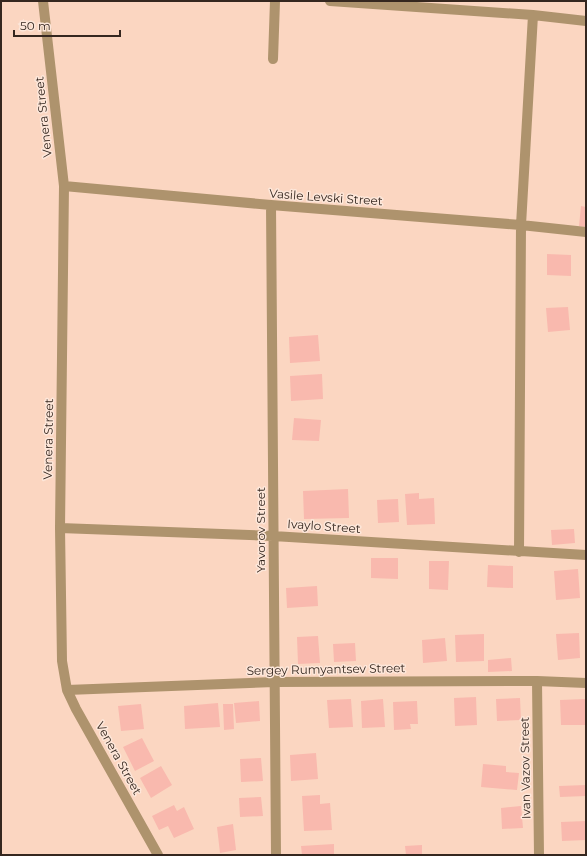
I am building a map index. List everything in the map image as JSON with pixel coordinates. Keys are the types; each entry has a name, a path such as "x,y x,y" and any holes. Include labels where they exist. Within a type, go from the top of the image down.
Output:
{"street":[{"name":"Venera Street","path":"43,1 64,186 60,528 62,661 67,690 76,709 158,855"},
{"path":"273,59 275,1"},
{"path":"330,1 586,20"},
{"path":"519,552 520,225 533,15"},
{"name":"Vasile Levski Street","path":"64,186 586,232"},
{"name":"Yavorov Street","path":"271,205 276,855"},
{"name":"Ivaylo Street","path":"60,528 273,536 586,556"},
{"name":"Sergey Rumyantsev Street","path":"67,690 274,682 537,681 586,683"},
{"name":"Ivan Vazov Street","path":"537,681 539,855"}],"building":[{"path":"581,206 586,207 586,227 579,226"},
{"path":"547,254 571,255 571,276 547,275"},
{"path":"568,307 570,330 548,332 546,308"},
{"path":"318,335 320,361 290,363 289,337"},
{"path":"322,374 323,399 291,401 290,376"},
{"path":"294,418 321,420 319,441 292,440"},
{"path":"348,489 349,518 304,519 303,491"},
{"path":"419,493 419,499 434,498 435,524 407,525 405,494"},
{"path":"398,499 399,522 378,523 377,500"},
{"path":"574,529 575,543 552,545 551,530"},
{"path":"371,558 398,558 398,579 371,578"},
{"path":"429,561 449,561 448,590 429,589"},
{"path":"488,565 513,566 513,588 487,587"},
{"path":"578,569 580,598 556,600 554,571"},
{"path":"317,586 318,606 287,608 286,588"},
{"path":"579,633 580,658 558,660 556,634"},
{"path":"484,634 484,661 456,662 455,635"},
{"path":"318,636 320,663 298,664 297,637"},
{"path":"445,638 447,661 423,663 422,640"},
{"path":"355,643 356,661 334,662 333,644"},
{"path":"511,658 512,671 488,672 488,660"},
{"path":"476,697 477,725 455,726 454,698"},
{"path":"520,698 521,720 497,721 496,699"},
{"path":"351,699 353,727 329,728 327,700"},
{"path":"383,699 385,727 362,728 361,701"},
{"path":"585,699 585,725 561,725 560,700"},
{"path":"259,701 260,721 236,723 234,703"},
{"path":"417,701 418,724 410,724 411,729 394,730 393,702"},
{"path":"218,703 220,727 185,729 184,706"},
{"path":"141,704 144,729 121,731 118,706"},
{"path":"223,704 233,704 234,729 224,730"},
{"path":"142,738 154,761 135,771 123,747"},
{"path":"316,753 318,779 291,781 290,755"},
{"path":"261,758 263,781 241,782 240,759"},
{"path":"483,764 506,766 506,772 519,773 517,790 481,787"},
{"path":"161,766 172,785 151,798 140,778"},
{"path":"586,785 586,796 560,797 559,786"},
{"path":"320,795 320,804 330,803 332,830 304,831 302,796"},
{"path":"261,797 263,816 240,817 239,798"},
{"path":"174,805 177,811 184,807 194,829 174,838 168,826 159,830 152,816"},
{"path":"521,806 523,828 502,829 501,808"},
{"path":"586,821 586,840 562,841 561,822"},
{"path":"233,824 236,850 220,853 217,827"},
{"path":"334,844 334,855 302,855 301,846"},
{"path":"422,845 422,855 406,855 405,846"}]}
